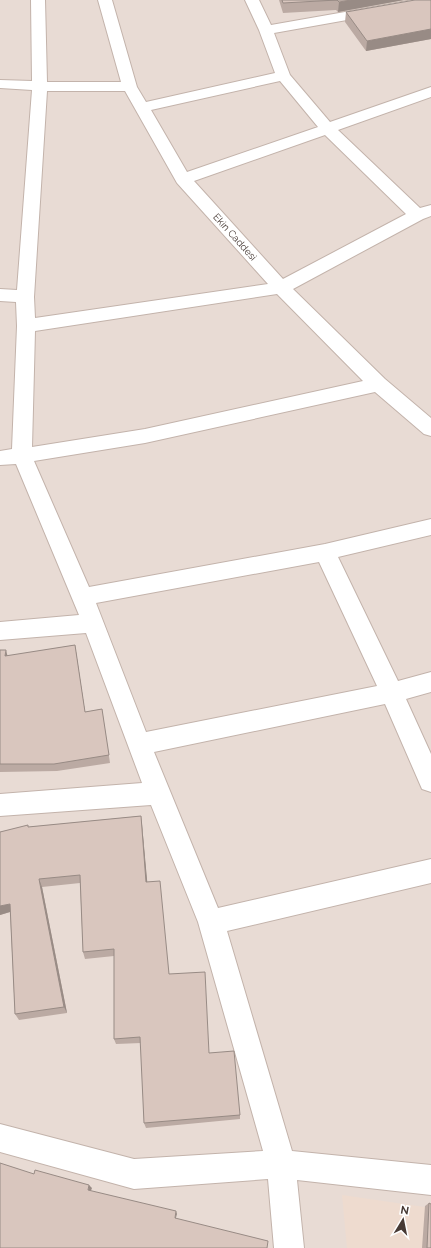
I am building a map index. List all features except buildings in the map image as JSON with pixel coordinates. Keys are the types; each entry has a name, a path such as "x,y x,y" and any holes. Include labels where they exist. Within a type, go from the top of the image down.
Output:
{"street":[{"path":"38,0 40,86 25,297 26,326 11,457 83,597 158,793 210,922 281,1164 289,1248"},
{"name":"Ekin Caddesi","path":"105,0 130,87 183,178 281,288 378,384 431,429"},
{"path":"26,326 281,288 424,212 328,129 283,76 266,30 252,0"},
{"path":"266,30 399,3 431,1"},
{"path":"142,108 283,76"},
{"path":"0,84 130,87"},
{"path":"183,178 328,129 431,92"},
{"path":"0,296 25,297"},
{"path":"11,457 144,436 378,384"},
{"path":"83,597 325,552 431,527"},
{"path":"325,552 392,693 431,781"},
{"path":"0,631 93,623"},
{"path":"140,744 392,693 431,682"},
{"path":"0,805 158,793"},
{"path":"210,922 431,871"},
{"path":"0,1138 134,1174 281,1164 431,1180"}],"shaded area":[{"path":"0,0 431,0 431,1248 0,1248"},
{"path":"342,1195 431,1208 431,1248 347,1248"}]}
